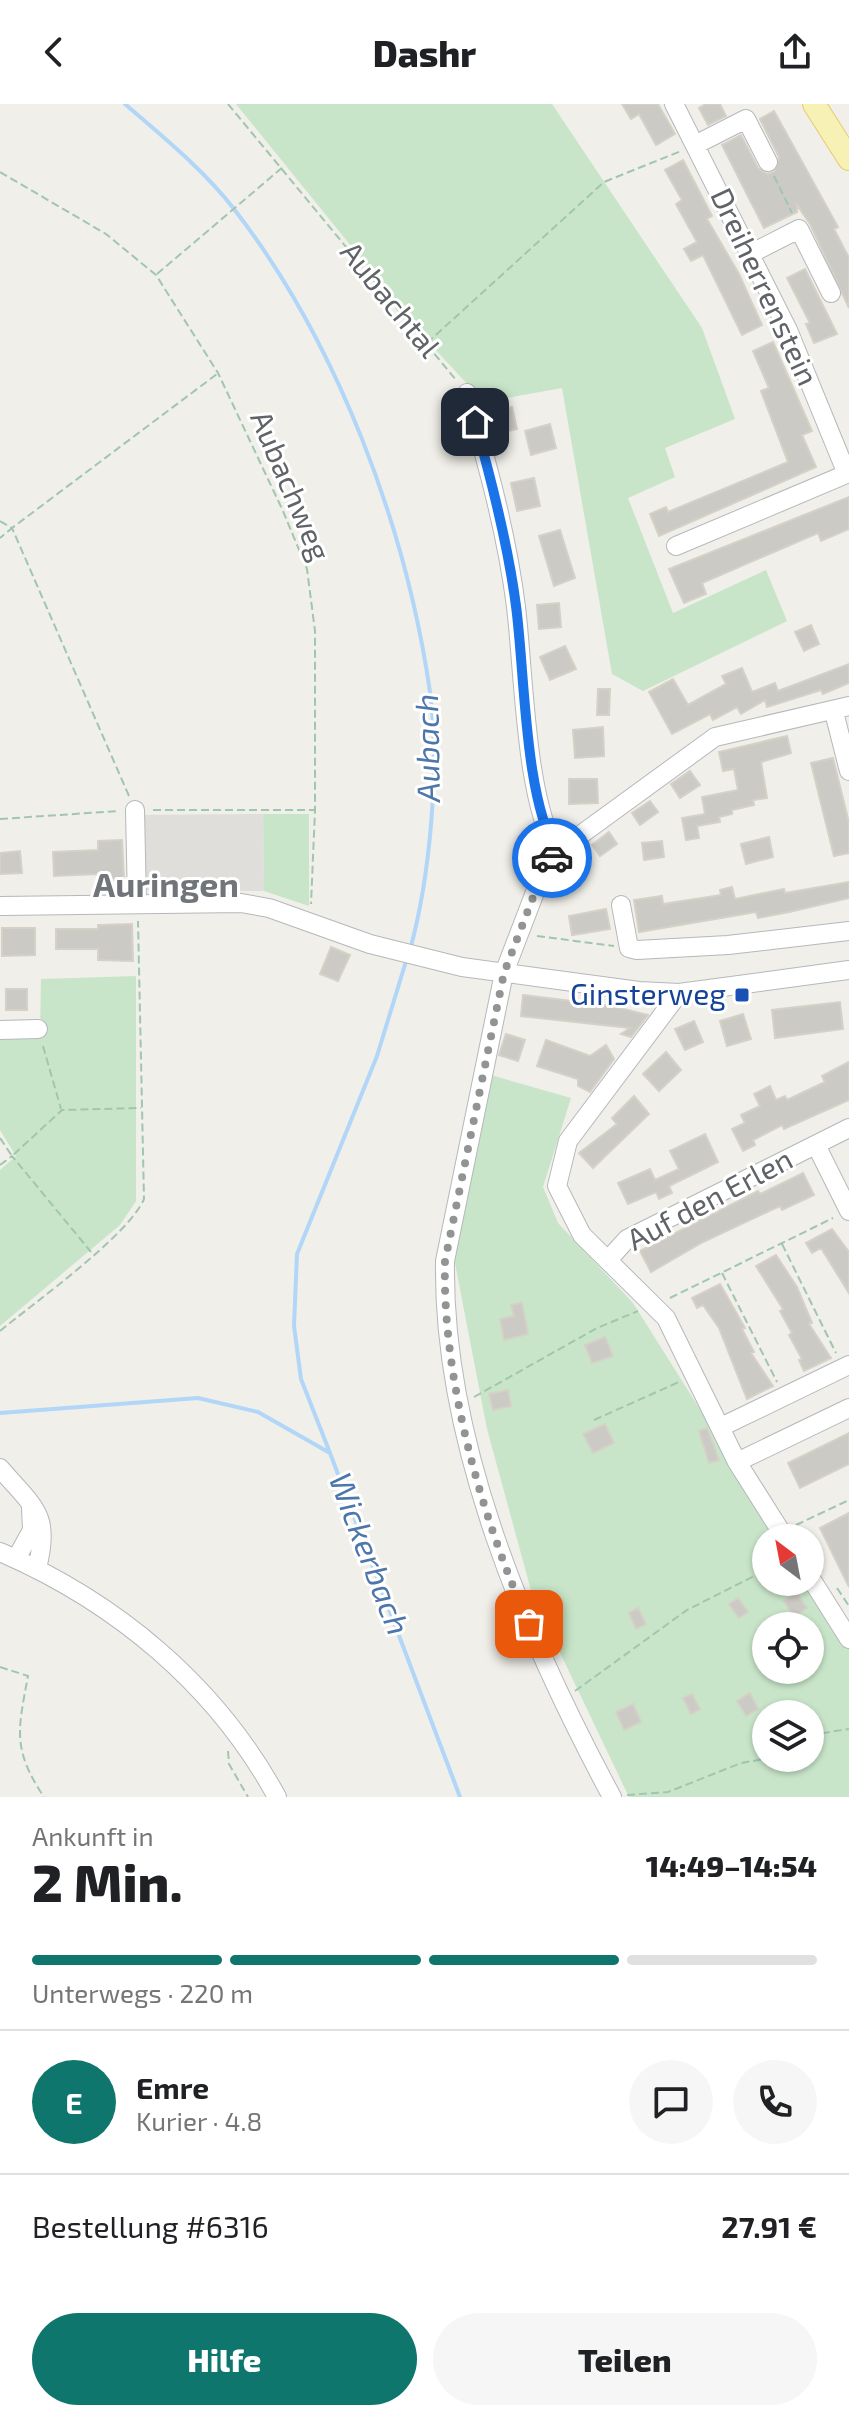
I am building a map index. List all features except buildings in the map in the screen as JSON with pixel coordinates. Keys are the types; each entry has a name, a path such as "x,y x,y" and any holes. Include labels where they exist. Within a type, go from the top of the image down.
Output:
{"main road":[{"path":"814,104 849,159"}],"street":[{"name":"Dreiherrenstein","path":"674,104 697,144 788,330 848,473"},
{"path":"697,144 746,119 771,169"},
{"path":"750,254 799,229 831,293"},
{"path":"467,393 505,541 516,605 535,781 544,830 557,852"},
{"path":"676,546 848,473"},
{"path":"611,1796 517,1597 492,1529 461,1404 447,1331 445,1261 504,973 542,874 557,852 715,737 842,709 849,771"},
{"path":"135,810 137,902"},
{"path":"0,906 241,903 310,921 406,954 504,973 679,993 849,970"},
{"path":"621,905 629,948 728,945 849,931"},
{"path":"679,993 568,1141 557,1186 568,1214 582,1235 656,1304 737,1462 785,1524"},
{"path":"0,1030 38,1029"},
{"name":"Auf den Erlen","path":"608,1260 627,1239 849,1128"},
{"name":"Auf den Erlen","path":"816,1145 849,1211"},
{"path":"721,1427 846,1366"},
{"path":"737,1462 849,1408"},
{"path":"0,1468 31,1507 45,1533 37,1568"},
{"path":"31,1507 32,1530 8,1556 72,1585 134,1628 189,1679 234,1731 277,1797"},
{"path":"824,1594 843,1617 849,1639"}],"path":[{"name":"Aubachtal","path":"228,104 467,393"},
{"path":"426,344 604,182 697,144"},
{"path":"156,275 283,167"},
{"path":"771,169 799,229"},
{"name":"Aubachweg","path":"0,172 106,234 156,275 218,373 307,569 315,631 315,810 310,921"},
{"path":"0,538 218,373"},
{"path":"0,521 12,528 135,810"},
{"path":"0,819 135,810 315,810"},
{"path":"0,1331 131,1222 144,1199 137,902"},
{"path":"520,934 629,948"},
{"path":"38,1029 62,1110"},
{"path":"0,1165 62,1110 142,1108"},
{"path":"0,1138 92,1254"},
{"path":"461,1404 597,1328 656,1304 849,1211"},
{"path":"782,1243 846,1366"},
{"path":"721,1272 785,1396"},
{"path":"594,1420 695,1375"},
{"path":"803,1524 849,1500"},
{"path":"563,1699 687,1610 752,1577"},
{"path":"0,1667 28,1676 19,1743 26,1770 44,1797"},
{"path":"824,1733 849,1729"},
{"path":"234,1731 228,1753 229,1764 248,1797"},
{"path":"611,1796 668,1792 752,1761"}],"shaded area":[{"path":"263,814 264,891 134,890 131,815"}],"green space":[{"path":"236,104 552,104 702,328 735,419 665,448 675,477 628,498 673,613 766,570 787,621 643,691 612,674 562,388 484,402 432,346"},
{"path":"263,814 309,814 309,906 264,891"},
{"path":"136,976 136,1201 120,1225 0,1326 0,1170 16,1156 0,1130 0,1033 40,1033 41,979"},
{"path":"491,1075 571,1098 543,1187 558,1223 633,1303 772,1524 752,1524 752,1596 817,1596 849,1647 849,1797 629,1797 532,1594 487,1429 454,1258"}],"waterway":[{"name":"Aubach","path":"125,104 209,180 271,261 305,317 335,377 385,501 419,629 433,722 433,787 428,856 410,950"},
{"name":"Aubach","path":"330,1453 301,1379 294,1326 297,1254 377,1056 407,958"},
{"name":"Wickerbach","path":"0,1413 198,1398 258,1412 330,1453 460,1797"}],"way so far":[{"path":"529,1624 492,1529 471,1449 451,1360 444,1302 445,1261 504,973 542,874 552,858"}],"place":[{"name":"Ginsterweg","path":"742,995"}],"district":[{"name":"Auringen","path":"166,885"}],"route":[{"path":"475,422 505,541 516,605 535,781 544,830 557,852 552,858"}]}
